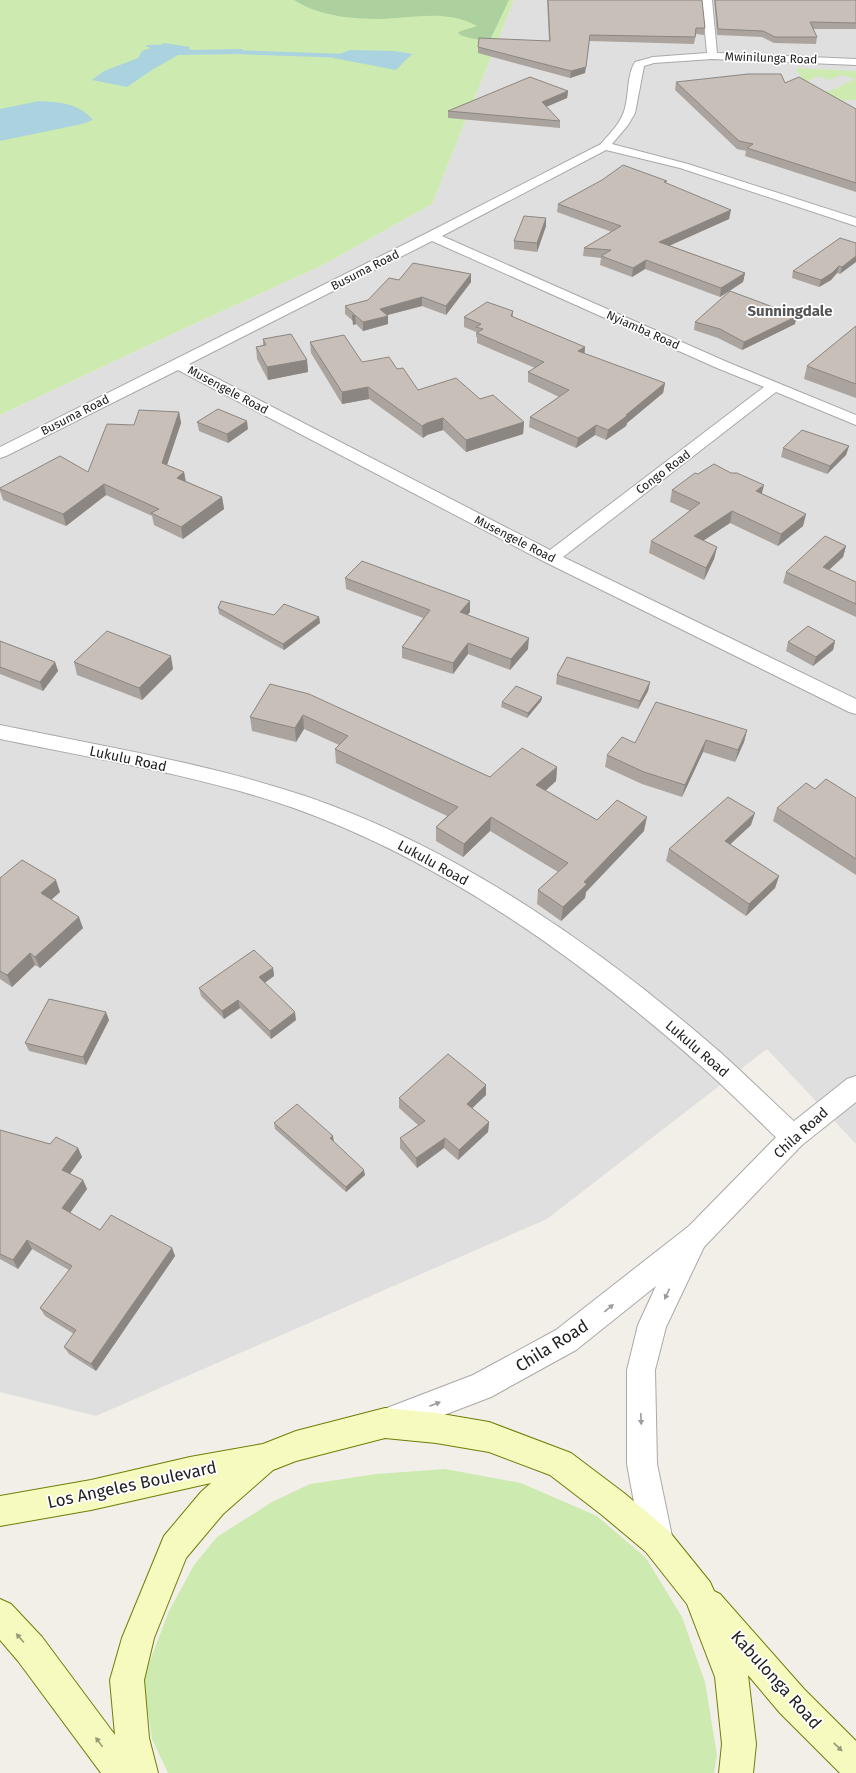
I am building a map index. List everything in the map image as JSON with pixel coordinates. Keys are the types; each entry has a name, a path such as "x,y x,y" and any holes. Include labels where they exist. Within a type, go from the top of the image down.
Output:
{"main road":[{"path":"141,1773 132,1738 127,1680 138,1638 175,1547 212,1503 263,1459 296,1446 385,1423 436,1428 489,1437 560,1464 613,1504 657,1541 699,1594 732,1677 739,1744 736,1773"},
{"name":"Los Angeles Boulevard","path":"0,1511 91,1495 190,1472 263,1459"},
{"name":"Kabulonga Road","path":"699,1594 792,1701 856,1765"},
{"path":"0,1615 30,1650 122,1773"}],"street":[{"path":"707,0 712,56"},
{"name":"Mwinilunga Road","path":"686,58 712,56 856,62"},
{"name":"Busuma Road","path":"0,453 432,236 605,146 620,128 631,109 636,76 640,64 653,60 686,58"},
{"path":"605,146 684,166 856,222"},
{"name":"Nyiamba Road","path":"432,236 722,365 856,420"},
{"name":"Musengele Road","path":"178,364 551,558 856,707"},
{"name":"Congo Road","path":"551,558 775,386"},
{"name":"Lukulu Road","path":"0,732 195,773 241,785 298,803 353,823 412,850 484,892 550,934 623,988 702,1051 793,1137"},
{"name":"Chila Road","path":"385,1423 481,1387 566,1340 595,1319 699,1235 793,1137 856,1087"},
{"name":"Chila Road","path":"657,1541 642,1464 641,1370 652,1325 679,1268 699,1235"}],"shaded area":[{"path":"514,0 856,0 856,1144 767,1049 547,1219 96,1416 0,1392 0,415 323,265 432,204"}],"green space":[{"path":"0,0 514,0 432,204 323,265 0,415"},
{"path":"294,0 509,0 490,40 475,39 460,35 458,32 477,26 454,18 429,16 380,19 336,16 314,10"},
{"path":"796,68 856,71 856,100 798,102 830,91 855,79 841,75 829,80 818,76 806,82 802,80"},
{"path":"445,1469 521,1483 597,1516 646,1558 682,1617 705,1682 717,1755 714,1773 168,1773 152,1739 143,1679 169,1611 194,1565 217,1537 272,1502 310,1484 376,1474"}],"water":[{"path":"164,43 190,47 189,49 193,50 242,49 243,54 178,55 127,87 92,80 104,71 138,58 142,51 151,48 145,46"},
{"path":"350,50 394,51 413,54 396,70 333,58 334,56"},
{"path":"39,101 68,104 81,110 93,120 82,124 0,141 0,109"}],"building":[{"path":"548,0 702,0 705,28 696,28 695,37 590,35 586,67 571,71 478,47 479,38 550,41"},
{"path":"715,0 856,0 856,23 810,22 817,37 775,37 763,31 718,29"},
{"path":"748,74 781,74 785,83 799,77 856,109 856,183 747,148 753,144 739,141 676,82"},
{"path":"530,77 568,91 542,102 560,121 448,111"},
{"path":"623,165 667,181 664,182 731,210 659,242 745,273 721,288 646,260 633,268 601,256 611,250 584,248 621,226 558,204 602,180"},
{"path":"524,216 546,218 537,243 514,241"},
{"path":"840,238 856,243 856,256 842,267 839,266 832,273 821,280 793,271"},
{"path":"413,263 471,274 446,306 422,297 380,309 388,316 363,322 355,315 352,316 354,314 345,306 368,300 389,278 399,280"},
{"path":"730,291 797,316 744,342 720,329 695,322"},
{"path":"487,302 513,311 511,316 585,347 578,351 665,383 608,430 596,425 578,438 530,417 569,390 528,372 544,362 477,333 483,329 476,327 481,324 464,317"},
{"path":"856,326 856,384 807,366"},
{"path":"291,334 307,360 267,367 256,347 266,345 263,339"},
{"path":"344,335 362,362 389,357 397,369 403,368 418,390 456,378 480,399 493,395 524,422 466,440 443,418 422,426 368,387 342,392 310,342"},
{"path":"218,409 247,421 227,434 197,422"},
{"path":"139,410 179,412 162,463 184,472 177,478 222,497 181,527 151,513 159,509 104,484 63,514 0,489 60,456 88,472 107,424 134,425"},
{"path":"802,430 849,446 830,466 783,448"},
{"path":"714,464 731,473 737,473 764,485 756,491 806,514 781,534 732,511 694,536 717,547 706,568 651,541 700,503 672,490 695,473 698,474"},
{"path":"825,536 846,546 823,567 856,582 856,604 786,572"},
{"path":"362,561 470,601 460,612 529,638 511,659 468,643 453,663 402,647 430,610 345,578"},
{"path":"221,601 274,615 284,604 319,617 283,644 218,608"},
{"path":"808,626 835,641 816,657 788,642"},
{"path":"107,631 171,656 139,688 74,662"},
{"path":"0,641 55,662 40,682 0,667"},
{"path":"567,657 650,682 640,701 557,675"},
{"path":"270,684 309,694 490,777 522,748 557,767 536,785 597,820 617,800 647,817 584,882 587,884 563,907 538,890 568,863 491,817 464,844 436,827 458,807 335,749 348,736 303,715 295,728 250,717"},
{"path":"516,686 542,697 528,713 502,702"},
{"path":"656,702 747,730 738,750 706,740 685,785 644,772 607,755 622,737 635,743"},
{"path":"826,779 856,798 856,859 777,808 806,783 815,789"},
{"path":"728,797 755,813 725,841 779,876 749,904 669,849"},
{"path":"22,860 56,880 41,893 79,917 35,957 30,953 7,975 0,971 0,878"},
{"path":"254,950 273,968 259,977 295,1012 270,1031 238,1000 222,1011 199,988"},
{"path":"49,999 106,1012 83,1057 25,1043"},
{"path":"448,1054 486,1085 467,1104 489,1122 459,1150 445,1138 416,1158 400,1138 425,1121 399,1098"},
{"path":"297,1104 333,1136 330,1138 364,1170 346,1187 274,1123"},
{"path":"0,1130 50,1144 56,1137 78,1148 62,1170 83,1180 62,1208 100,1230 111,1215 172,1248 91,1364 64,1347 76,1330 40,1308 72,1266 27,1240 13,1260 0,1254"}],"waterway":[{"path":"233,52 347,56"}],"district":[{"name":"Sunningdale","path":"790,311"}]}
